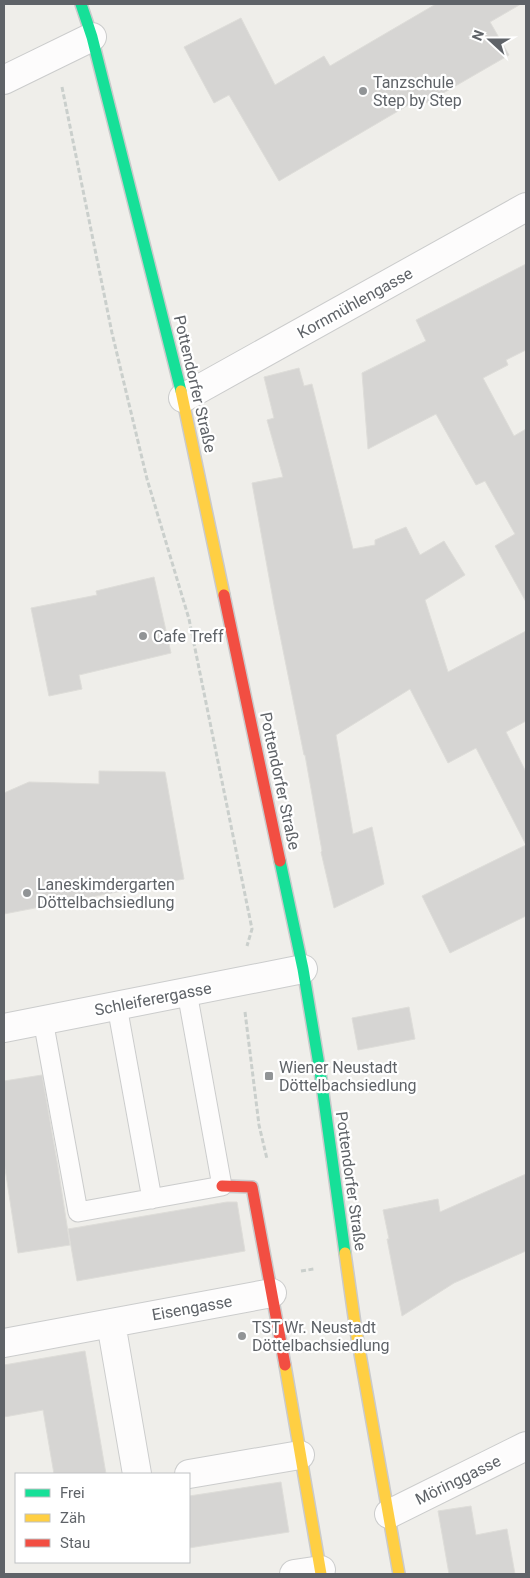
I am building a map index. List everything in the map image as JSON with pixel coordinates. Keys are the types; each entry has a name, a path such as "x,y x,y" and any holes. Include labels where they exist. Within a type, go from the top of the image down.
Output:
{"main road":[{"name":"Pottendorfer Straße","path":"81,4 92,37 183,398 303,969 320,1071 356,1331 399,1574"},
{"path":"222,1186 252,1187 321,1572"}],"street":[{"path":"4,80 92,37"},
{"name":"Kornmühlengasse","path":"183,398 526,208"},
{"name":"Schleiferergasse","path":"4,1028 303,969"},
{"name":"Eisengasse","path":"4,1343 272,1294"},
{"path":"111,1323 137,1473"},
{"name":"Möringgasse","path":"389,1514 526,1446"},
{"path":"190,1474 300,1454"},
{"path":"294,1574 321,1572"}],"lane":[{"path":"43,1020 78,1212 222,1186 187,992"},
{"path":"117,1006 152,1199"}],"path":[{"path":"60,53 63,96 112,333 147,478 191,629 252,929 245,954"},
{"path":"294,1272 319,1269"}],"building":[{"name":"Tanzschule Step by Step","path":"436,4 521,4 490,22 509,55 426,103 422,97 279,181 229,95 214,103 184,47 241,18 275,85 324,56 330,66"},
{"path":"526,264 526,350 506,360 508,365 483,378 514,436 526,429 526,602 495,546 515,534 485,481 476,485 436,414 368,449 362,373 426,341 416,320"},
{"path":"299,368 304,386 312,384 353,549 375,545 375,540 406,527 420,555 444,541 465,575 425,600 448,672 526,631 526,721 506,732 526,772 526,845 476,748 448,763 410,689 336,735 353,834 372,827 384,884 334,908 321,852 305,755 274,605 252,483 283,477 267,420 274,418 264,377"},
{"path":"154,577 171,653 79,675 82,689 49,696 31,608 97,595 96,591"},
{"path":"99,771 165,772 184,879 4,914 4,793 29,782 99,784"},
{"path":"526,845 526,916 450,953 422,896"},
{"path":"409,1007 415,1039 358,1050 352,1018"},
{"path":"42,1075 70,1245 18,1253 4,1162 4,1081"},
{"path":"526,1174 526,1251 454,1283 402,1316 383,1210 438,1199 440,1212"},
{"path":"227,1202 237,1202 245,1251 77,1281 68,1229"},
{"path":"85,1351 106,1473 54,1473 43,1410 4,1417 4,1365"},
{"path":"281,1482 289,1532 190,1548 190,1496"},
{"path":"471,1506 476,1535 507,1529 515,1574 449,1574 438,1511"}],"traffic: fast":[{"path":"81,4 92,37 181,391"},
{"path":"280,861 303,969 320,1071 345,1253"}],"traffic: slow":[{"path":"181,391 224,595"},
{"path":"345,1253 356,1331 399,1574"},
{"path":"285,1365 321,1574"}],"traffic: jam":[{"path":"224,595 280,861"},
{"path":"222,1186 252,1187 285,1365"}],"place":[{"name":"Tanzschule Step by Step","path":"363,91"},
{"name":"Cafe Treff","path":"143,636"},
{"name":"Laneskimdergarten Döttelbachsiedlung","path":"27,893"},
{"name":"Wiener Neustadt Döttelbachsiedlung","path":"269,1076"},
{"name":"TST Wr. Neustadt Döttelbachsiedlung","path":"242,1336"}]}
